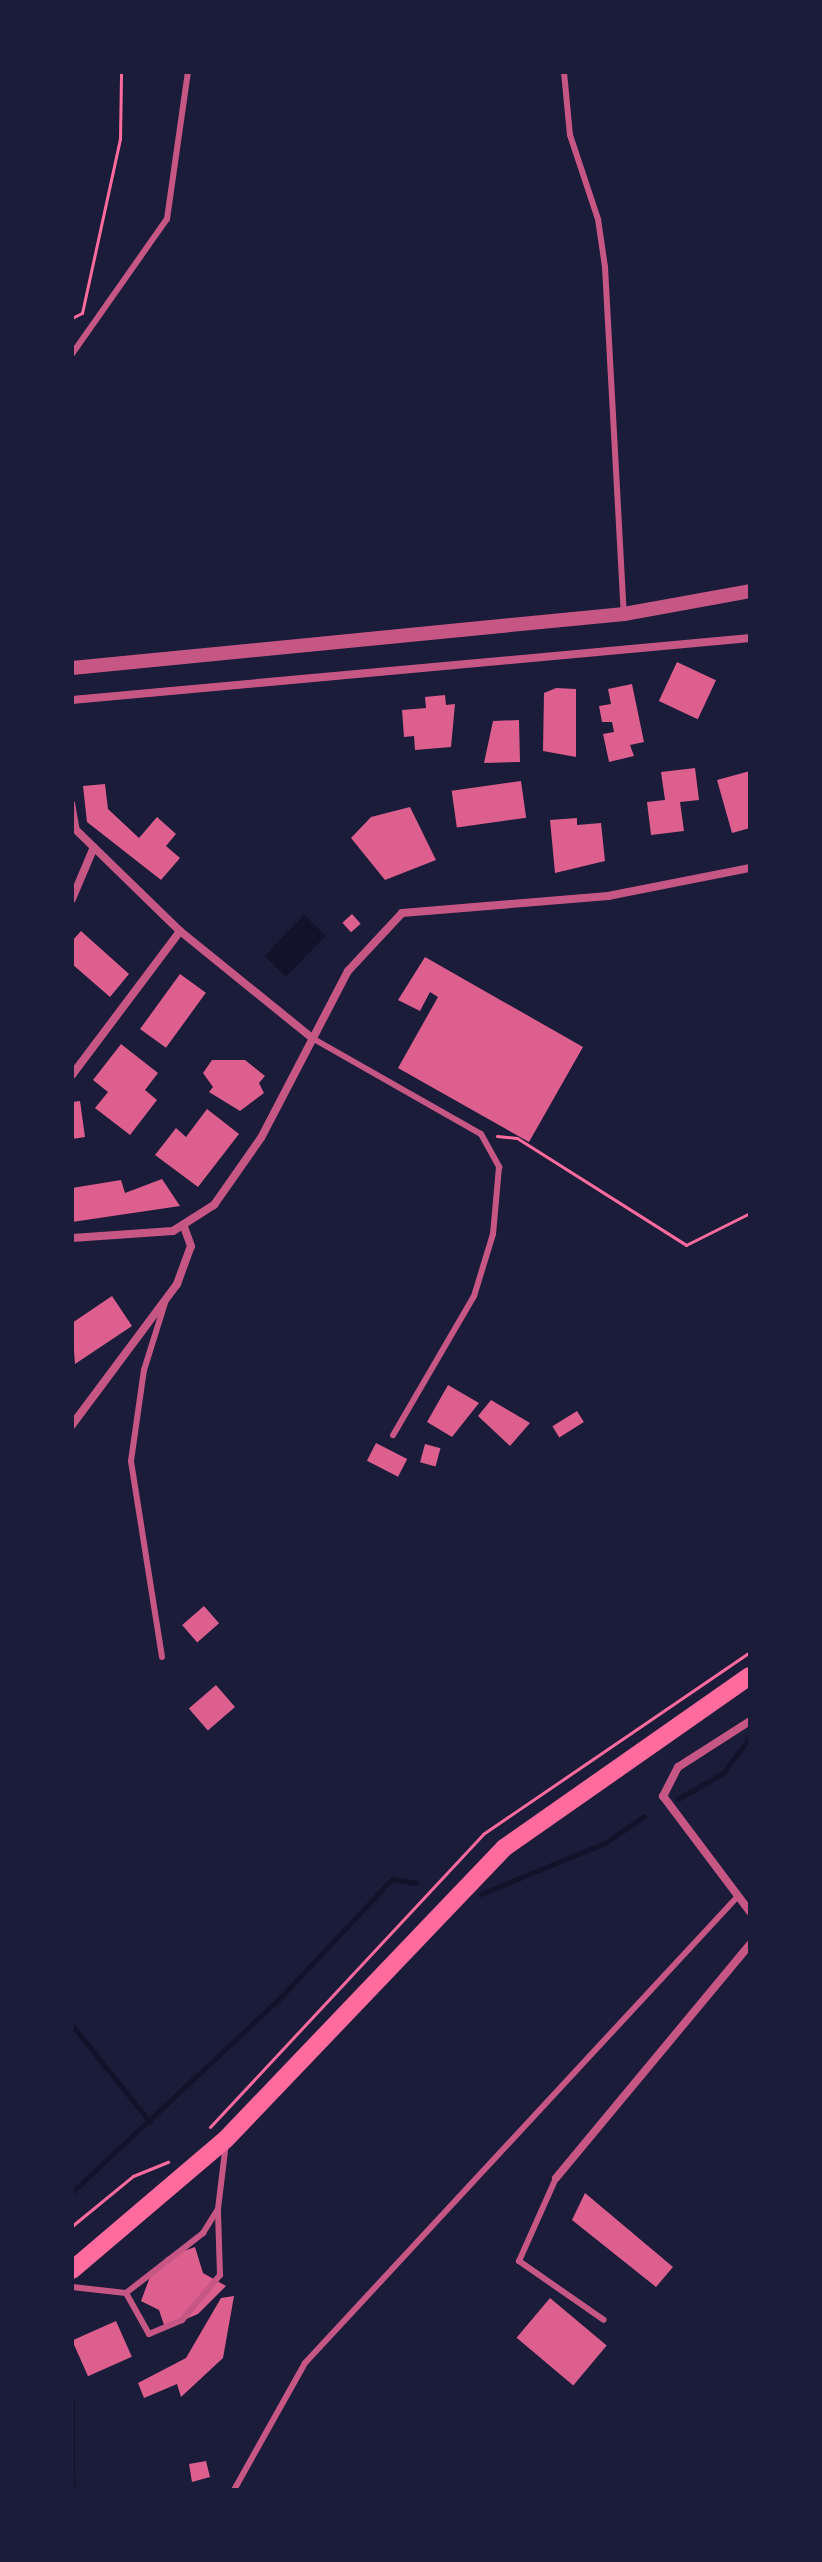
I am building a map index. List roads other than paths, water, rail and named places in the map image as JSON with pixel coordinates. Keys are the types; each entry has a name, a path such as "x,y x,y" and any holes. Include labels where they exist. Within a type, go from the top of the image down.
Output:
{"main road":[{"path":"72,2270 226,2139 504,1848 750,1676"}],"street":[{"path":"72,668 624,614 750,591"},
{"path":"72,700 750,638"},
{"path":"74,828 180,931 312,1038"},
{"path":"72,899 94,847"},
{"path":"72,1238 184,1227 214,1205 241,1170 359,954 402,913 608,896 750,868"},
{"path":"72,1075 180,931"},
{"path":"72,1425 165,1303 189,1259 184,1227"},
{"path":"750,1721 678,1767 663,1796 750,1912"},
{"path":"556,2178 750,1944"}],"lane":[{"path":"72,354 167,219 188,72"},
{"path":"564,72 566,120 605,267 624,614"},
{"path":"72,803 74,828"},
{"path":"312,1038 481,1134 495,1153 500,1180 482,1274 393,1435"},
{"path":"162,1657 131,1461 144,1370 165,1303"},
{"path":"234,2490 305,2363 738,1896"},
{"path":"126,2293 153,2335 200,2304 221,2268 218,2209 226,2139"},
{"path":"556,2178 519,2261 604,2320"},
{"path":"72,2287 126,2293 183,2251 218,2209"}],"waterway":[{"path":"678,1799 723,1773 750,1737"},
{"path":"481,1894 605,1843 644,1816"},
{"path":"72,2192 282,1996 392,1879 417,1883"},
{"path":"72,2025 150,2122"},
{"path":"72,2401 72,2476"},
{"path":"72,2481 73,2490"}]}
